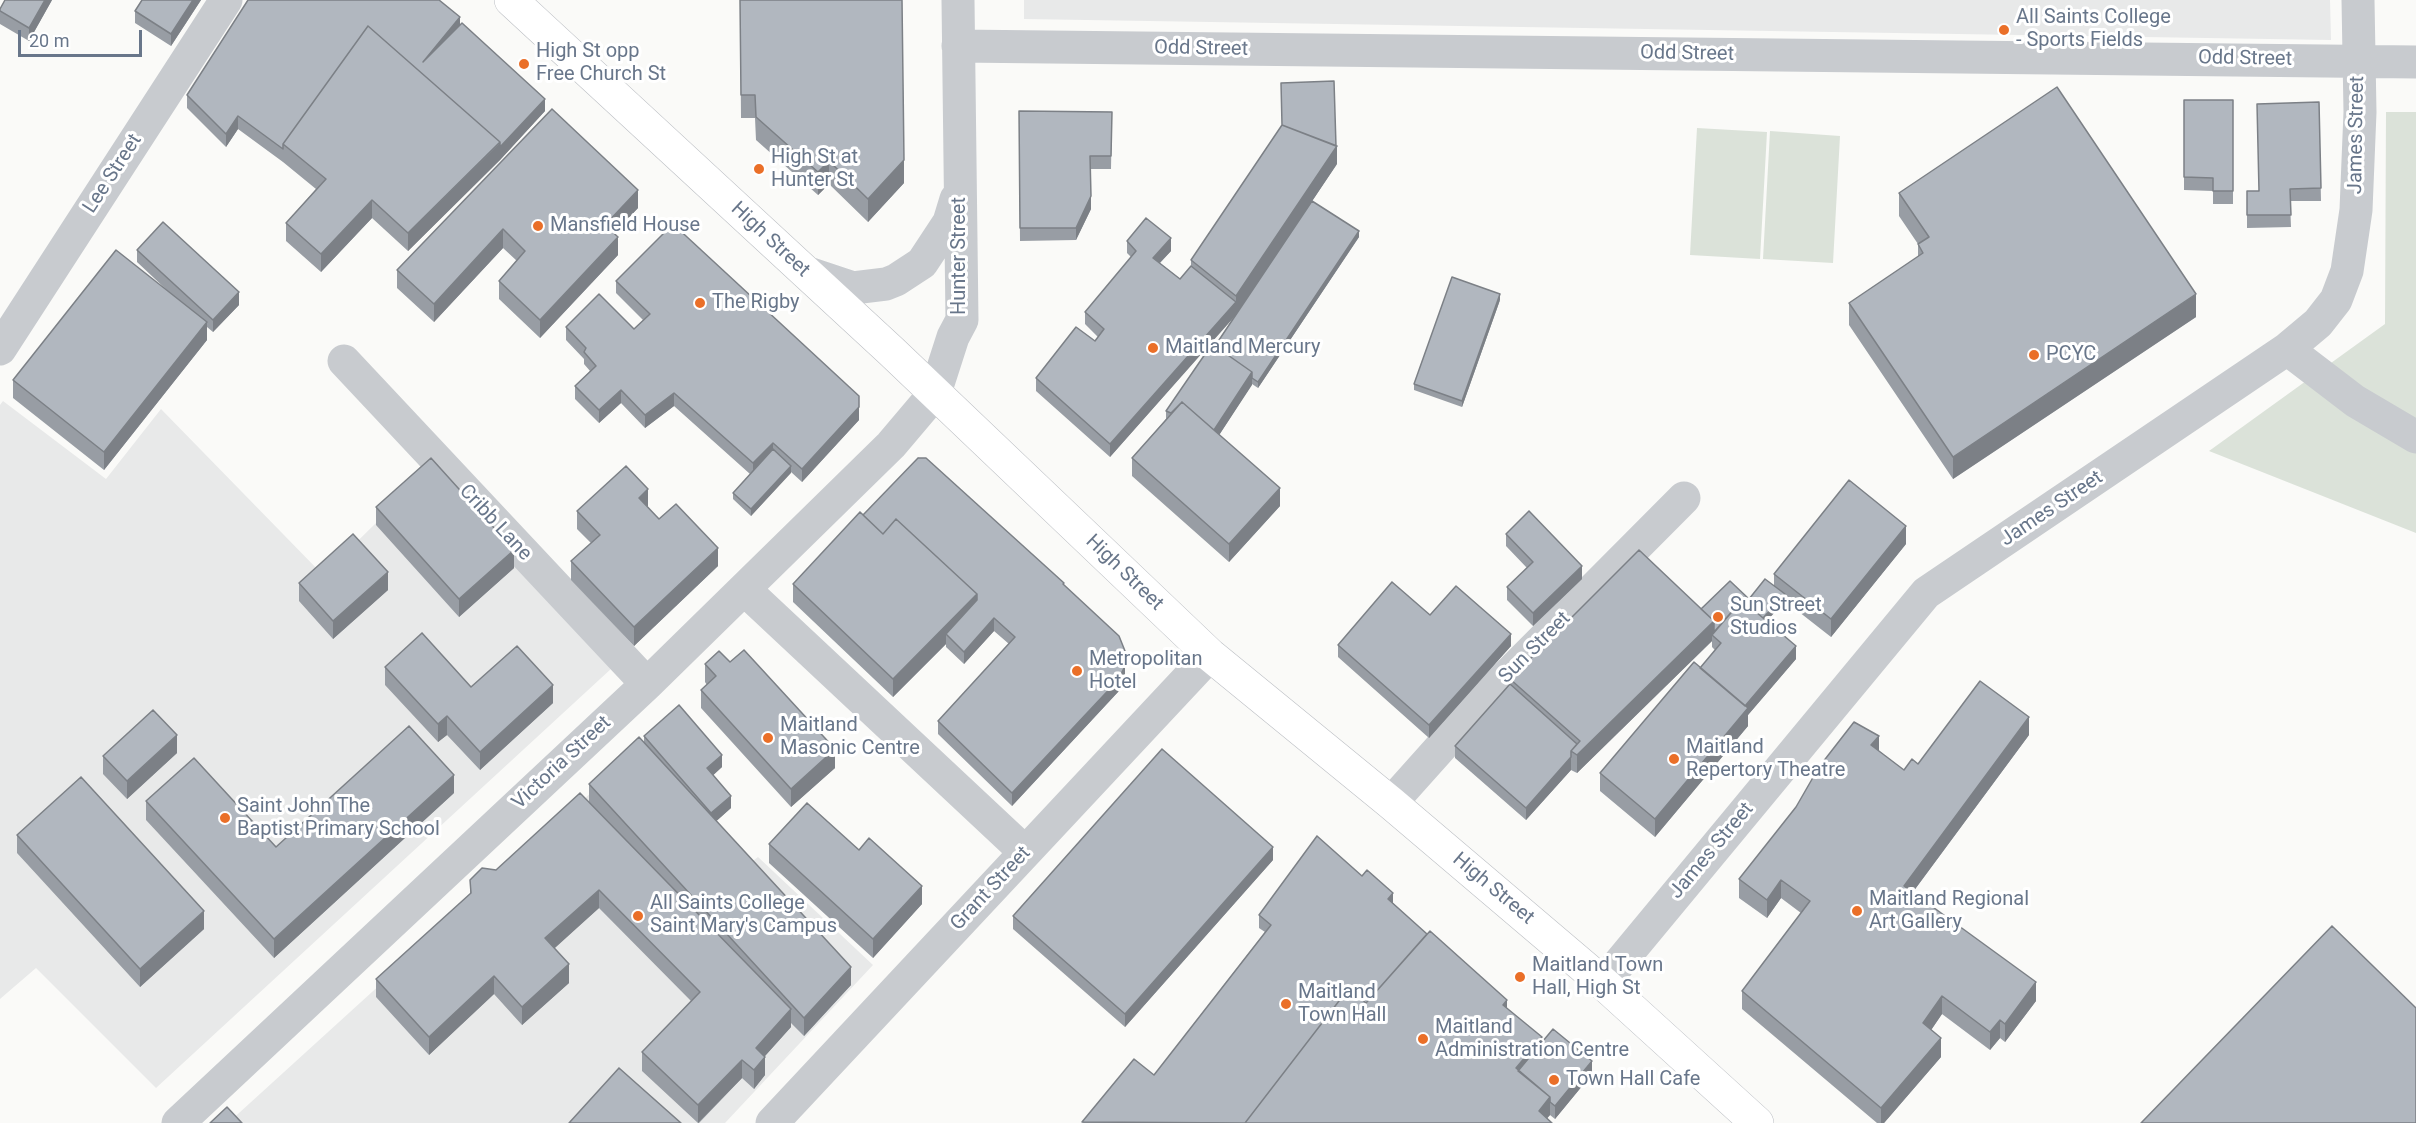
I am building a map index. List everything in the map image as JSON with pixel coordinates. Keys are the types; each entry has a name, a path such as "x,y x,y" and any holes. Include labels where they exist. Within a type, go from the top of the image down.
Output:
{"main road":[{"name":"High Street","path":"511,0 935,393 1210,655 1391,803 1603,983 1757,1123"}],"street":[{"name":"Lee Street","path":"0,349 226,0"},
{"name":"Hunter Street","path":"935,393 953,337 962,320 958,0"},
{"name":"James Street","path":"1603,983 1926,593 2287,349 2318,323 2336,300 2347,271 2359,170 2358,0"},
{"name":"Odd Street","path":"958,46 2416,62"},
{"name":"Hunter Street","path":"805,272 853,288 886,285 896,280 922,263 949,222 960,186"},
{"path":"2287,349 2355,401 2416,437"},
{"name":"Cribb Lane","path":"344,361 647,684"},
{"name":"Victoria Street","path":"178,1123 647,684 891,445 935,393"},
{"name":"Sun Street","path":"1391,803 1484,699 1684,498"},
{"path":"744,589 1025,852"},
{"name":"Grant Street","path":"772,1123 1210,655"}],"shaded area":[{"name":"All Saints College - Sports Fields","path":"1024,0 2330,0 2331,40 1024,19"},
{"path":"2386,112 2416,112 2416,533 2209,451 2385,324"},
{"path":"1697,128 1767,132 1760,259 1690,255"},
{"path":"1770,131 1840,136 1833,263 1763,259"},
{"name":"Saint John The Baptist Primary School","path":"3,401 106,479 161,409 323,575 429,471 612,668 156,1088 36,968 0,999 0,405"},
{"name":"All Saints College Saint Mary's Campus","path":"638,750 745,867 758,857 873,965 725,1123 228,1123"}],"building":[{"path":"5,0 45,0 29,28 0,11"},
{"path":"142,0 193,0 171,34 135,11"},
{"path":"248,0 439,0 460,17 423,62 462,23 545,99 500,147 500,142 368,26 283,144 283,149 238,116 226,134 187,95"},
{"path":"740,0 902,0 904,160 868,199 829,161 818,172 756,117 755,95 741,95"},
{"path":"368,26 500,142 408,233 372,200 321,254 286,223 326,179 283,144"},
{"path":"1334,81 1336,146 1282,125 1281,83"},
{"path":"2057,87 2196,294 1953,457 1849,303 1923,253 1918,244 1929,237 1899,193"},
{"path":"2184,100 2233,100 2233,191 2213,191 2213,178 2184,177"},
{"path":"2319,102 2321,188 2290,189 2291,215 2247,215 2247,191 2259,191 2257,104"},
{"name":"Mansfield House","path":"552,109 638,190 605,225 618,237 540,320 499,281 525,251 503,229 434,304 397,270"},
{"path":"1019,111 1112,112 1111,156 1090,156 1091,196 1076,228 1020,228"},
{"path":"1282,125 1337,146 1236,296 1191,260"},
{"path":"1312,201 1359,231 1258,382 1252,378 1252,372 1215,346"},
{"name":"Maitland Mercury","path":"1146,218 1171,238 1153,258 1180,279 1191,266 1236,302 1110,444 1036,378 1076,327 1095,341 1104,329 1085,312 1136,251 1127,241"},
{"path":"163,222 239,292 213,320 137,250"},
{"path":"673,224 859,396 859,407 802,469 773,443 753,463 674,393 645,415 621,390 599,410 575,386 596,366 584,352 586,348 566,327 599,294 634,329 650,314 616,281"},
{"path":"116,250 207,322 104,452 13,380"},
{"path":"1452,277 1500,294 1462,401 1414,384"},
{"path":"1212,344 1252,372 1214,430 1182,402 1171,413 1166,411"},
{"path":"1182,402 1280,488 1229,544 1132,458"},
{"path":"773,449 791,466 751,509 733,493"},
{"path":"431,458 514,550 459,599 376,507"},
{"path":"918,458 926,458 1064,583 1119,636 1125,651 1125,666 1118,680 1012,793 938,721 1015,637 994,618 964,652 946,634 977,600 977,594 896,519 883,534 863,515"},
{"path":"626,466 648,489 639,498 659,519 676,504 718,548 634,627 571,561 600,535 577,511"},
{"path":"1849,480 1906,526 1831,619 1774,574"},
{"path":"1529,511 1582,566 1533,613 1507,587 1533,562 1506,534"},
{"path":"860,512 883,534 896,519 977,594 893,679 793,584"},
{"path":"353,534 388,572 333,621 299,583"},
{"path":"1639,550 1714,621 1577,755 1571,751 1580,741 1510,679"},
{"path":"1765,579 1785,594 1763,618 1742,600 1714,632 1714,621 1701,609 1730,581 1749,599"},
{"path":"1392,582 1430,615 1456,586 1511,634 1429,725 1338,645"},
{"path":"1742,600 1796,646 1745,706 1700,668 1721,643 1712,635"},
{"path":"422,633 471,687 517,646 553,685 480,752 447,716 438,724 385,667"},
{"name":"Maitland Masonic Centre","path":"744,650 835,749 791,789 701,690 716,676 705,664 719,651 730,662"},
{"name":"Maitland Repertory Theatre","path":"1694,662 1748,708 1655,819 1600,773"},
{"name":"Maitland Regional Art Gallery","path":"1980,681 2029,717 1904,886 2036,982 2005,1024 2000,1020 1990,1032 1942,996 1923,1023 1941,1038 1881,1108 1742,991 1810,901 1781,880 1767,900 1739,879 1796,807 1819,767 1854,722 1879,736 1871,745 1904,770 1912,759 1918,764"},
{"path":"1510,684 1577,744 1571,751 1571,757 1526,808 1455,746"},
{"path":"679,705 722,755 707,768 731,796 711,813 644,736"},
{"path":"153,710 177,735 127,781 103,756"},
{"path":"409,726 454,775 274,939 146,801 194,758 276,847"},
{"path":"639,737 851,967 804,1018 589,784"},
{"path":"1162,749 1273,847 1125,1014 1013,916"},
{"path":"81,777 204,911 140,969 17,835"},
{"path":"580,793 791,1009 756,1048 765,1057 754,1070 742,1060 698,1105 642,1052 700,992 599,890 545,938 569,964 522,1007 494,976 429,1037 376,979 471,893 470,880 482,868 496,870"},
{"path":"807,803 859,850 869,838 922,886 873,939 769,844"},
{"name":"Maitland Town Hall","path":"1317,836 1362,876 1367,870 1393,893 1388,899 1427,934 1366,1003 1349,988 1245,1123 1082,1122 1134,1059 1154,1075 1271,925 1259,915"},
{"path":"2332,926 2416,1008 2416,1123 2141,1123"},
{"name":"Maitland Administration Centre","path":"1430,931 1507,1000 1503,1005 1542,1037 1516,1068 1550,1097 1539,1111 1552,1123 1245,1123 1349,988 1366,1003"},
{"name":"Town Hall Cafe","path":"1553,1029 1592,1061 1555,1106 1550,1102 1550,1097 1518,1071"},
{"path":"619,1068 681,1123 569,1123"},
{"path":"227,1107 242,1123 210,1123"}],"place":[{"name":"All Saints College - Sports Fields","path":"2004,30"},
{"name":"High St opp Free Church St","path":"524,64"},
{"name":"High St at Hunter St","path":"759,169"},
{"name":"Mansfield House","path":"538,226"},
{"name":"The Rigby","path":"700,303"},
{"name":"Maitland Mercury","path":"1153,348"},
{"name":"PCYC","path":"2034,355"},
{"name":"Sun Street Studios","path":"1718,617"},
{"name":"Metropolitan Hotel","path":"1077,671"},
{"name":"Maitland Masonic Centre","path":"768,738"},
{"name":"Maitland Repertory Theatre","path":"1674,759"},
{"name":"Saint John The Baptist Primary School","path":"225,818"},
{"name":"Maitland Regional Art Gallery","path":"1857,911"},
{"name":"All Saints College Saint Mary's Campus","path":"638,916"},
{"name":"Maitland Town Hall, High St","path":"1520,977"},
{"name":"Maitland Town Hall","path":"1286,1004"},
{"name":"Maitland Administration Centre","path":"1423,1039"},
{"name":"Town Hall Cafe","path":"1554,1080"}]}
